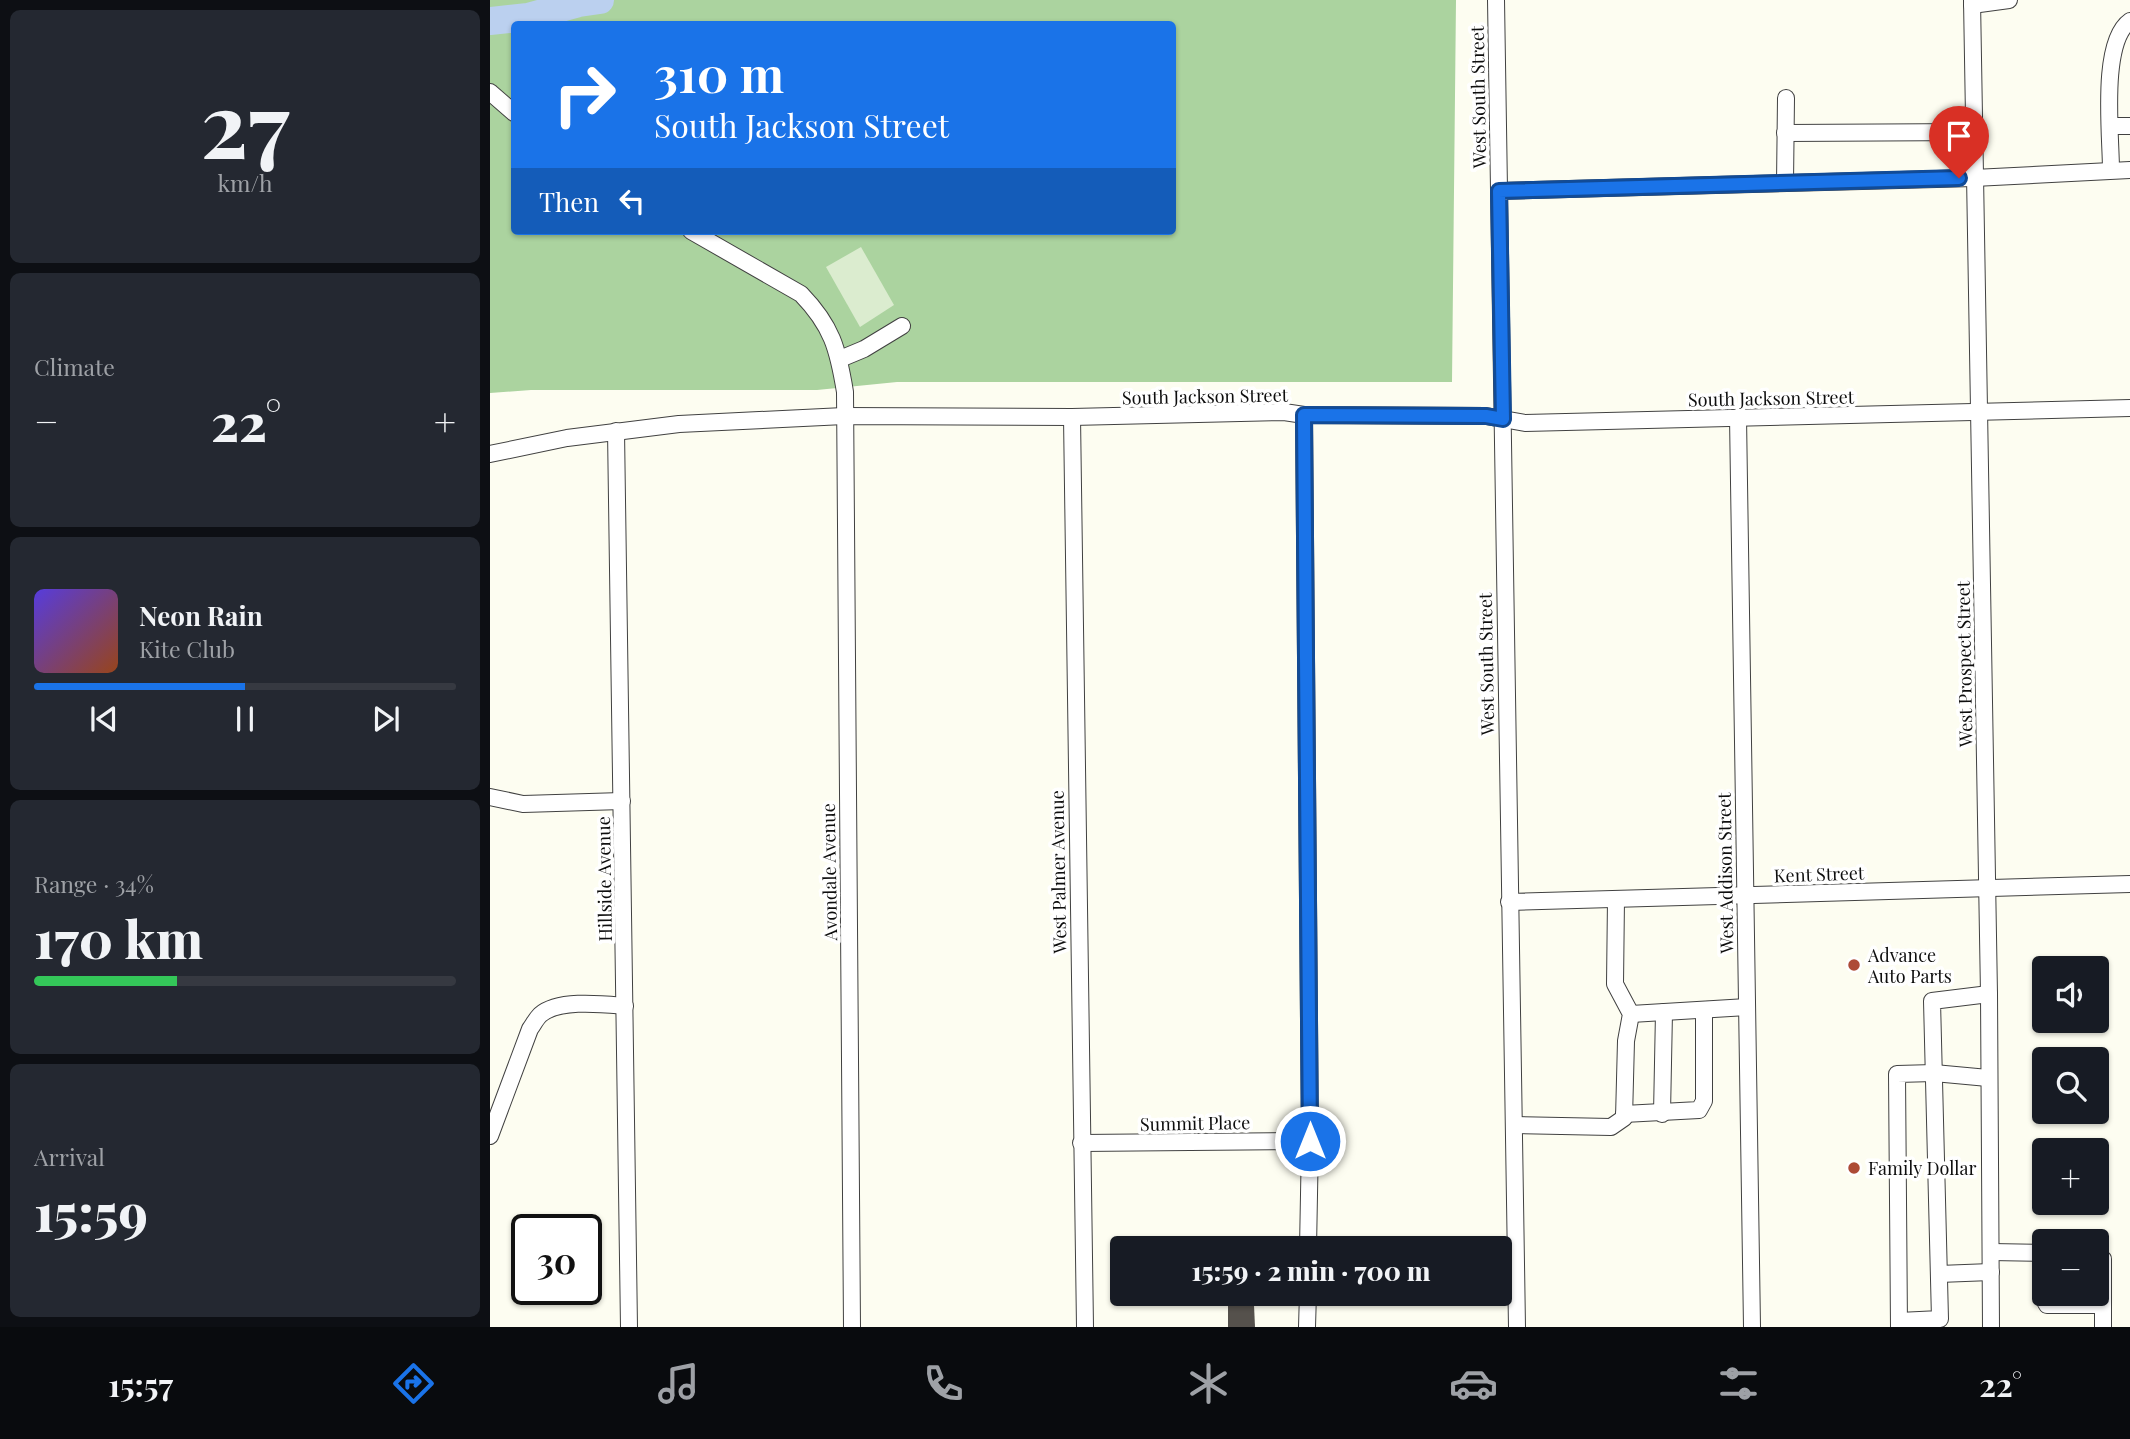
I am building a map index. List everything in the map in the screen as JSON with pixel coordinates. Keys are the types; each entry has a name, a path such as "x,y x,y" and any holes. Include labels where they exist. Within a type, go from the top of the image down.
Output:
{"street":[{"name":"West South Street","path":"1496,0 1517,1327"},
{"path":"1972,3 2009,0"},
{"name":"West Prospect Street","path":"1972,3 1992,1327"},
{"path":"2111,170 2109,72 2121,33 2130,21"},
{"path":"490,92 511,110"},
{"path":"1785,183 1786,98"},
{"path":"2111,126 2130,126"},
{"path":"1785,133 1974,132"},
{"path":"1499,191 1974,178 2130,170"},
{"name":"Avondale Avenue","path":"698,235 801,295 834,338 845,392 852,1327"},
{"path":"840,359 864,349 902,326"},
{"name":"South Jackson Street","path":"490,454 616,431 679,424 844,416 1072,417 1283,412 1304,415 1486,416 1525,423 2130,408"},
{"path":"1304,415 1310,1141 1308,1236"},
{"name":"West Palmer Avenue","path":"1072,417 1085,1327"},
{"name":"West Addison Street","path":"1738,418 1752,1327"},
{"name":"Hillside Avenue","path":"616,431 629,1327"},
{"path":"490,797 523,804 622,801"},
{"name":"Kent Street","path":"1509,902 2130,884"},
{"path":"1514,1125 1611,1127 1624,1118 1626,1041 1631,1014 1615,984 1616,900"},
{"path":"1988,1078 1934,1073 1897,1074 1899,1324 1940,1319 1934,1073 1932,1001 1989,994"},
{"path":"490,1136 530,1029 540,1015 555,1007 590,1004 625,1006"},
{"path":"1631,1014 1747,1007"},
{"path":"1624,1114 1699,1110 1704,1101 1703,1010"},
{"path":"1662,1114 1664,1012"},
{"name":"Summit Place","path":"1081,1143 1310,1141"},
{"path":"1991,1252 2032,1253"},
{"path":"1939,1274 1991,1272"},
{"path":"1307,1327 1308,1306"},
{"path":"2103,1306 2103,1327"}],"green space":[{"path":"490,0 1456,0 1452,382 897,382 817,390 531,390 490,393"},
{"path":"861,247 894,305 860,327 826,267"}],"building":[{"path":"1228,1306 1254,1306 1255,1327 1228,1327"}],"waterway":[{"path":"490,21 528,17 600,0"}],"place":[{"name":"Advance Auto Parts","path":"1854,965"},
{"name":"Family Dollar","path":"1854,1168"}],"route":[{"path":"1310,1141 1304,415 1486,416 1503,419 1499,191 1959,178"}]}
